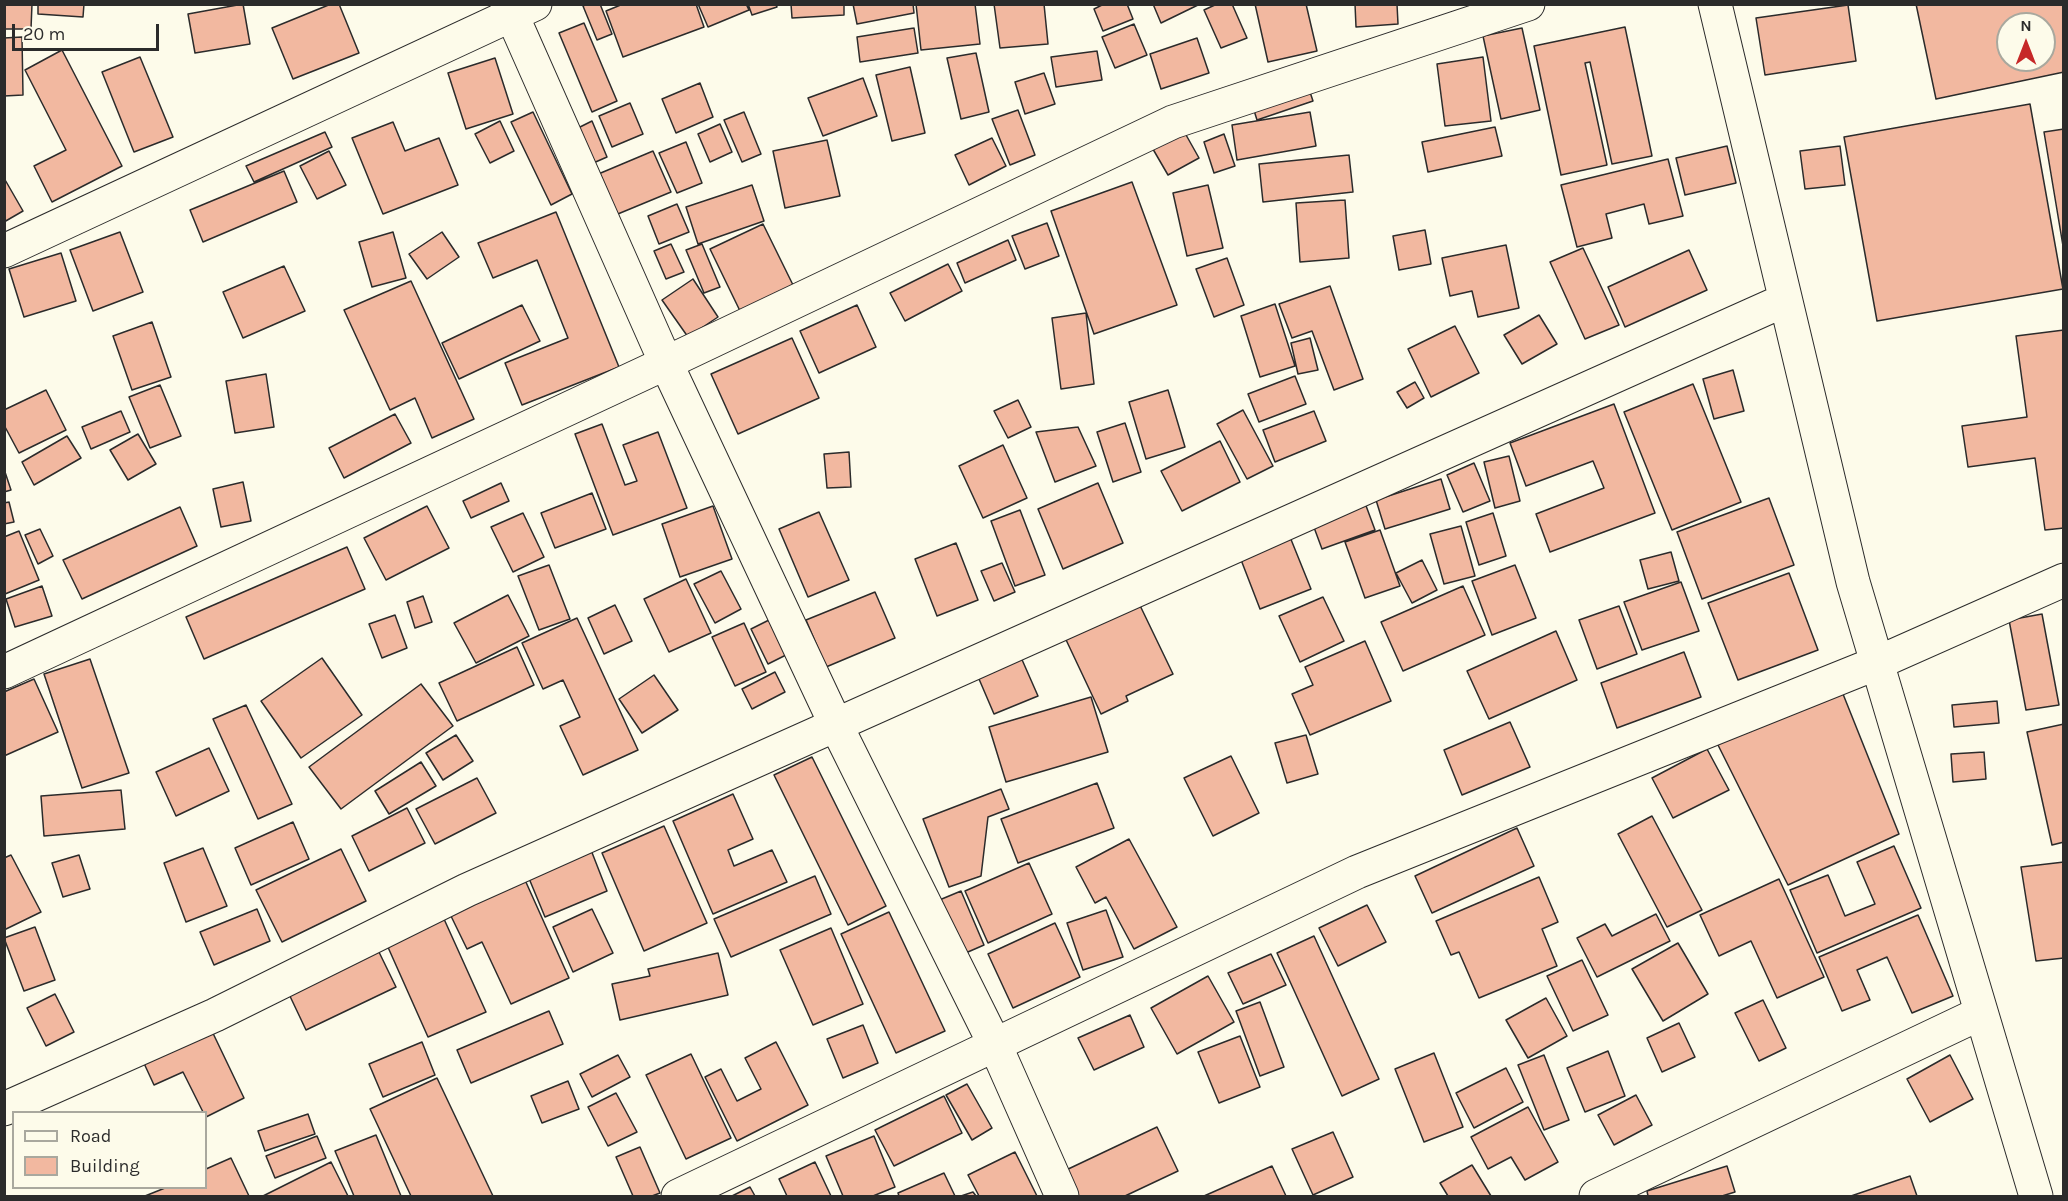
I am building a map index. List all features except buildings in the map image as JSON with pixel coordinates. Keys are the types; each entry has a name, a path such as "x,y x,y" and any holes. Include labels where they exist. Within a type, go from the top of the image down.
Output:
{"street":[{"path":"4,672 666,363 1173,122 1528,4"},
{"path":"1715,4 1853,582 2036,1197"},
{"path":"4,251 518,8 666,363 836,725 996,1047 1062,1197"},
{"path":"4,1109 215,1015 467,890 1785,300"},
{"path":"678,1197 1358,872 1877,663 2064,580"},
{"path":"1596,1197 1982,1013"}]}
